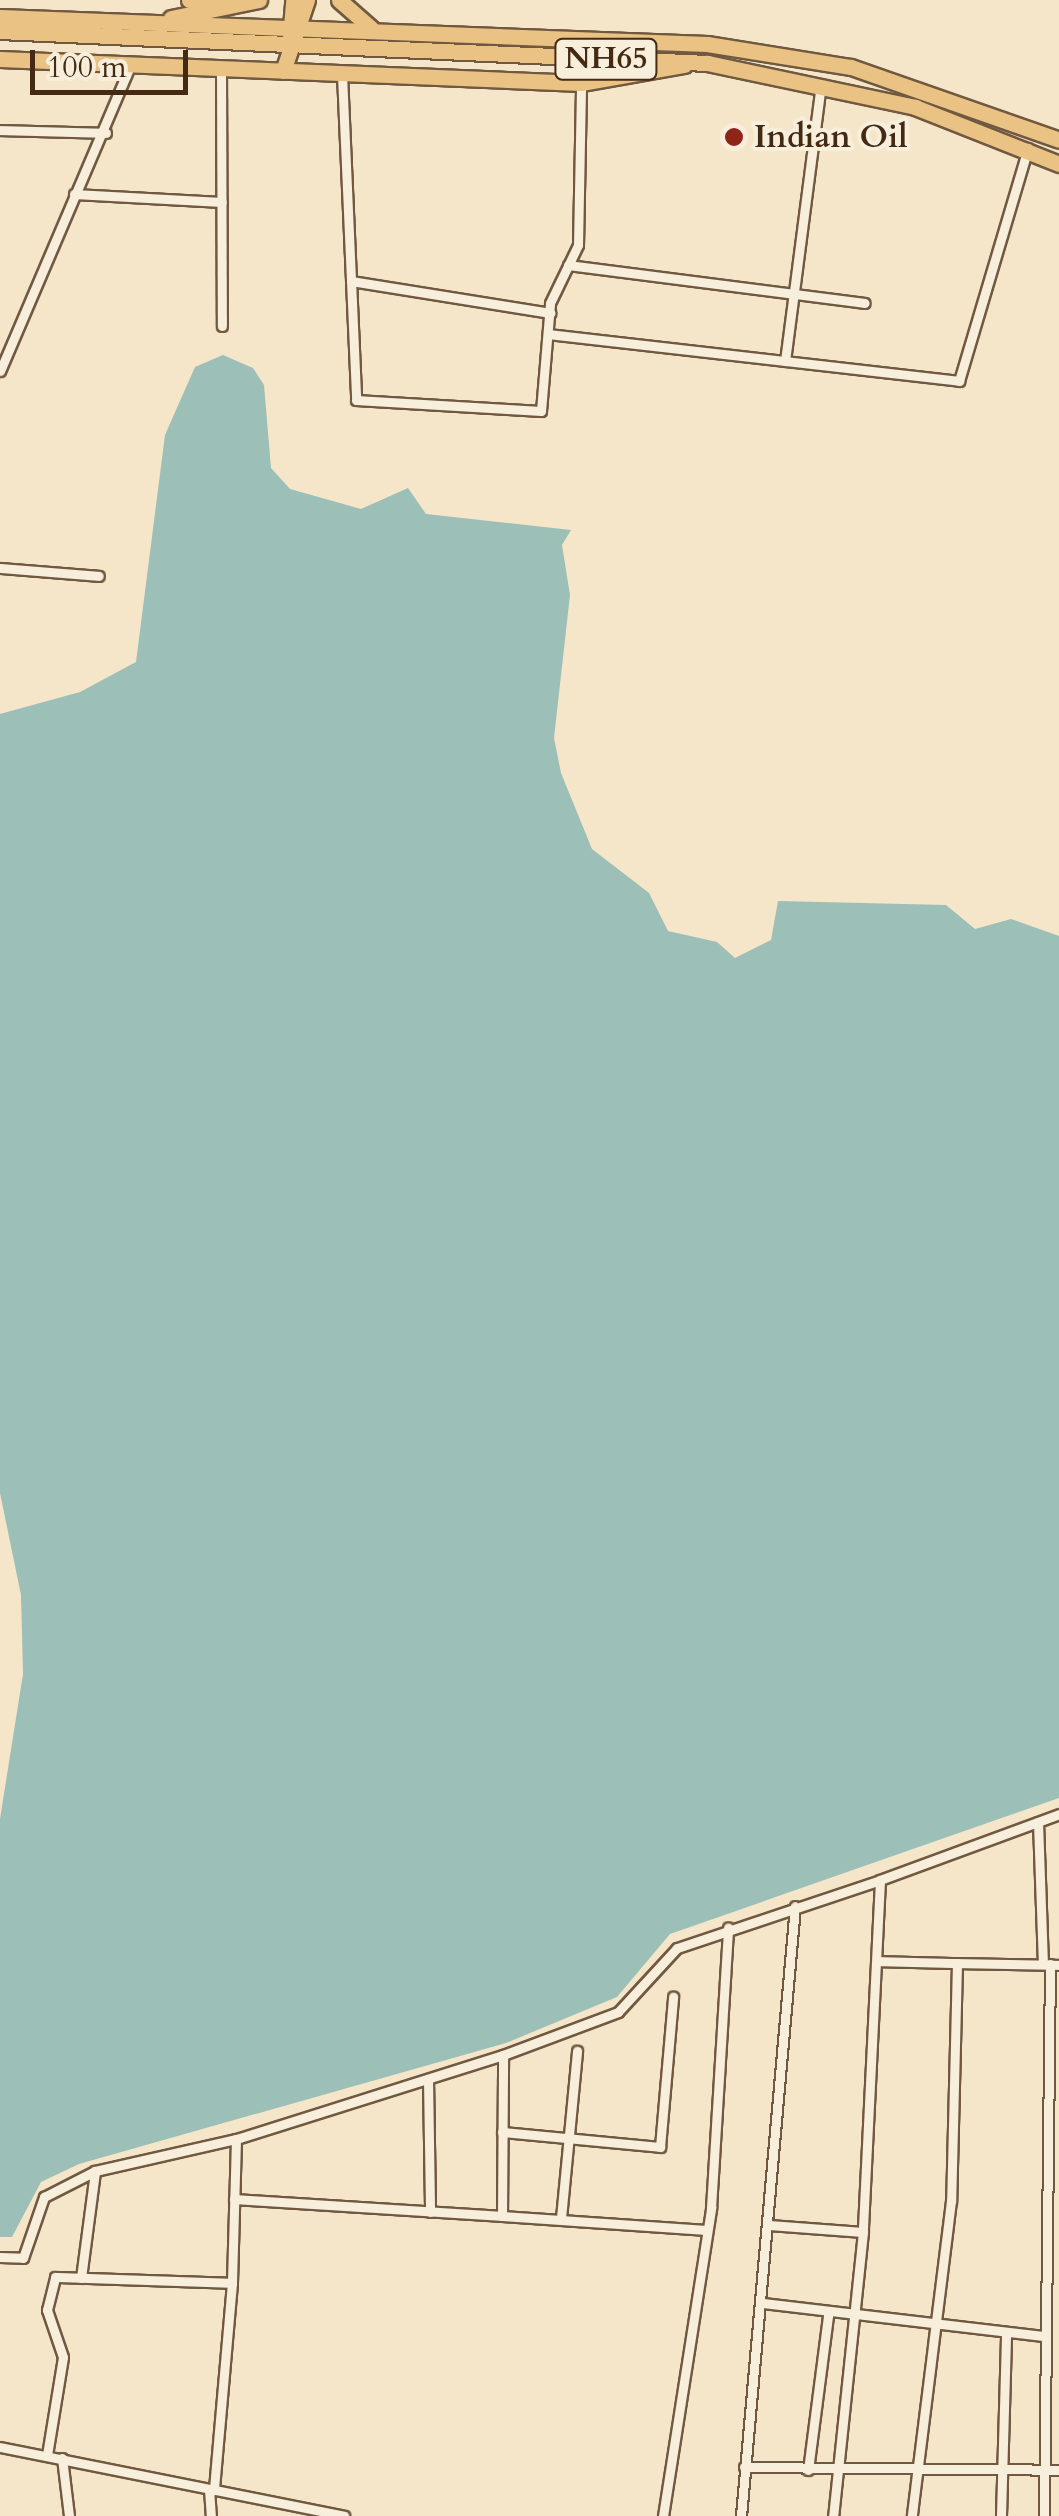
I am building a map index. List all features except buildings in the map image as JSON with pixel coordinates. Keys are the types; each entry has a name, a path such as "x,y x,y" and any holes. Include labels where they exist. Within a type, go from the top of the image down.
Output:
{"main road":[{"path":"189,0 256,0"},
{"name":"NH65","path":"117,22 256,0"},
{"path":"283,72 292,46 293,0"},
{"path":"294,30 307,0"},
{"name":"NH65","path":"339,0 352,20 402,34"},
{"name":"NH65","path":"0,17 753,49 851,67 1059,140"},
{"name":"NH65","path":"0,32 707,63 821,85 1028,148 1059,164"},
{"path":"0,59 580,83 707,63"}],"street":[{"path":"0,371 74,194 106,133 130,66"},
{"path":"221,69 222,326"},
{"path":"342,74 356,400 541,411 550,313 578,245 580,83"},
{"path":"784,361 821,85"},
{"path":"0,130 106,133"},
{"path":"548,334 959,382 1028,148"},
{"path":"74,194 222,202"},
{"path":"568,265 865,303"},
{"path":"351,281 550,313"},
{"path":"0,568 99,576"},
{"path":"0,2257 23,2258 44,2198 96,2171 236,2138 503,2055 618,2012 677,1948 880,1880 1059,1814"},
{"path":"1038,1822 1056,2063 1044,2336 1044,2516"},
{"path":"833,2516 863,2232 880,1880"},
{"path":"742,2516 794,1906"},
{"path":"663,2516 707,2230 728,1928"},
{"path":"878,1961 1050,1964"},
{"path":"912,2516 913,2468 937,2326 957,1963"},
{"path":"502,2132 660,2148 672,1997"},
{"path":"560,2218 574,2139 578,2052"},
{"path":"502,2216 503,2055"},
{"path":"428,2080 430,2212"},
{"path":"211,2516 232,2283 236,2138"},
{"path":"81,2278 96,2171"},
{"path":"234,2199 707,2230"},
{"path":"769,2225 863,2232"},
{"path":"48,2455 63,2357 47,2310 55,2278 232,2283"},
{"path":"763,2302 828,2315 1044,2336"},
{"path":"808,2470 828,2315"},
{"path":"1001,2516 1006,2334"},
{"path":"0,2447 344,2516"},
{"path":"62,2458 69,2516"},
{"path":"744,2467 838,2472 913,2468 1059,2470"}],"water":[{"path":"223,355 253,368 264,385 271,468 290,489 361,509 408,488 426,514 571,530 562,545 570,595 554,738 561,773 592,849 649,893 668,931 717,942 735,958 771,940 778,901 946,905 975,929 1011,919 1059,936 1059,1798 670,1934 617,1997 506,2043 79,2164 41,2182 12,2237 0,2237 0,1819 23,1674 21,1595 0,1493 0,714 80,692 136,662 165,435 195,367"}],"place":[{"name":"Indian Oil","path":"734,137"}]}
